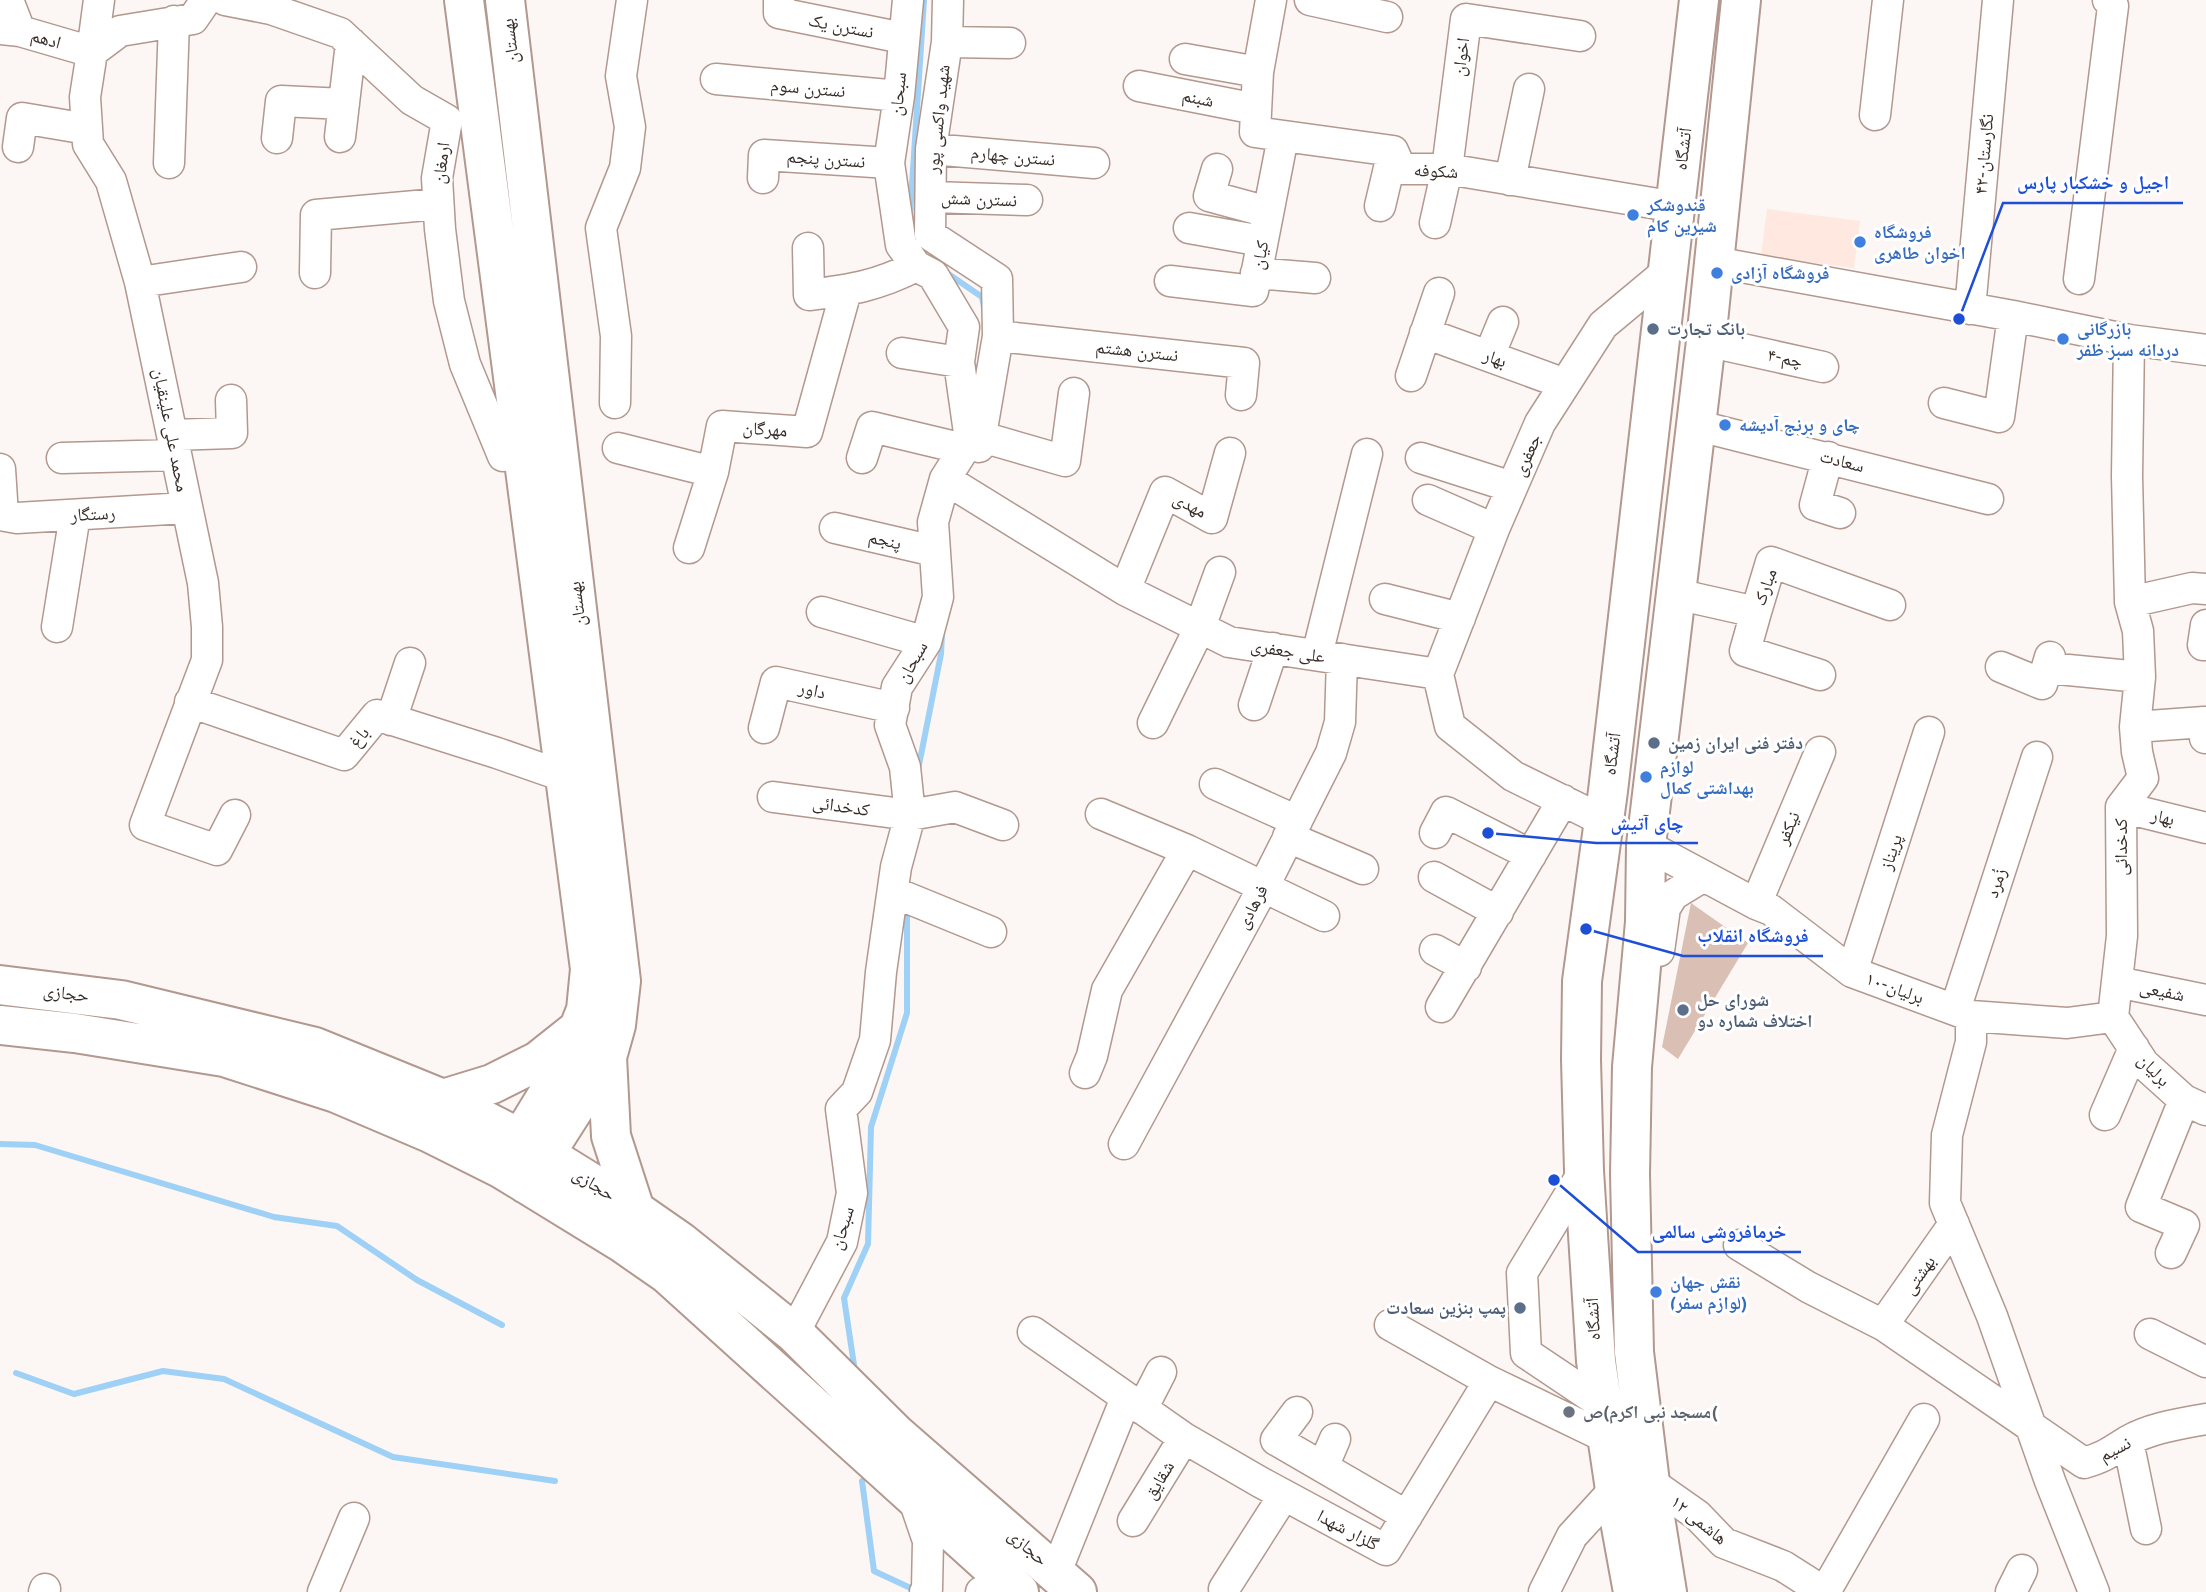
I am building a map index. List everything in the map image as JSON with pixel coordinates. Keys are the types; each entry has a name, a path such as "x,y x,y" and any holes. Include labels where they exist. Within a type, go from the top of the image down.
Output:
{"main road":[{"name":"بهستان","path":"464,0 528,344 621,981 616,1025 607,1058 523,1161"},
{"name":"بهستان","path":"505,0 528,344 566,778 590,969 586,1010 523,1161"},
{"path":"1681,0 1687,110"},
{"name":"آتشگاه","path":"1667,1592 1632,1486 1605,1421 1596,1361 1584,1171 1582,981 1604,821 1699,0"},
{"name":"آتشگاه","path":"1633,1592 1634,1352 1630,1174 1632,1067 1645,922 1646,845 1706,341 1741,0"},
{"path":"1731,106 1758,0"},
{"path":"1593,911 1645,922"},
{"name":"حجازی","path":"0,985 121,1000 315,1047 443,1099 667,1274 913,1497 1004,1590"},
{"name":"حجازی","path":"0,1025 75,1033 225,1057 336,1093 430,1133 523,1161 635,1210 681,1241 793,1333 895,1433 1066,1582"},
{"path":"443,1099 492,1084 538,1060 579,1029"},
{"path":"607,1058 611,1136 635,1210"}],"street":[{"path":"8,0 10,30"},
{"name":"محمد علی علینقیان","path":"99,0 85,97 88,144 111,181 140,282 203,583 207,627 207,660 145,825 217,850 235,815"},
{"path":"92,52 120,31 193,19 206,0"},
{"name":"ارمغان","path":"225,0 271,9 340,33 412,100 447,120 437,178 452,314 465,364 503,456"},
{"path":"615,403 616,336 601,228 625,168 629,127 621,76 626,23 632,0"},
{"name":"سبحان","path":"908,0 899,96 889,163 901,245 915,266 933,275 964,327 959,362 969,433 973,443"},
{"name":"شهید واکسی پور","path":"948,0 947,43 931,149 930,235 996,279 998,336 973,443 956,485"},
{"name":"شکوفه","path":"1271,0 1258,72 1255,132 1393,151 1401,169 1447,169 1676,207"},
{"path":"1310,0 1387,17"},
{"path":"1875,115 1888,0"},
{"name":"۴۲-نگارستان","path":"1970,309 1998,0"},
{"path":"2079,279 2113,6 2108,0"},
{"name":"نسترن یک","path":"779,7 903,38"},
{"name":"اخوان","path":"1447,169 1466,19 1580,36"},
{"path":"169,163 174,21"},
{"name":"ادهم","path":"10,30 92,52"},
{"path":"340,137 351,43"},
{"path":"947,43 1010,43"},
{"path":"1185,59 1258,72"},
{"name":"نسترن سوم","path":"716,79 899,96"},
{"name":"شبنم","path":"1139,86 1256,109"},
{"path":"1510,180 1528,89"},
{"path":"277,138 281,101 344,104"},
{"path":"18,147 22,118 87,129"},
{"name":"کیان","path":"1170,281 1253,291 1283,137"},
{"name":"نسترن چهارم","path":"931,149 1094,163"},
{"path":"1380,205 1393,151"},
{"name":"نسترن پنجم","path":"763,166 889,163"},
{"path":"1217,169 1209,196 1268,212"},
{"path":"1435,223 1447,169"},
{"path":"315,273 316,215 371,196 438,204"},
{"name":"نسترن شش","path":"931,197 1027,200"},
{"path":"1189,228 1262,241"},
{"path":"808,248 809,295 846,291 889,281 915,266"},
{"path":"1714,262 2013,316 2129,340 2206,349"},
{"path":"140,282 241,267"},
{"name":"جعفری","path":"1438,674 1494,529 1540,423 1603,326 1669,270"},
{"path":"1256,274 1315,278"},
{"name":"مهرگان","path":"713,472 722,426 807,432 846,291"},
{"path":"1411,376 1439,293"},
{"path":"1944,403 1999,417 2013,316"},
{"path":"1489,356 1503,322"},
{"name":"بهار","path":"1425,333 1565,384"},
{"name":"نسترن هشتم","path":"998,336 1244,363 1241,395"},
{"name":"کدخدائی","path":"2113,1017 2122,936 2121,807 2143,778 2135,727 2140,677 2138,631 2130,602 2127,476 2129,340"},
{"name":"۴-چم","path":"1706,341 1824,367"},
{"path":"902,353 959,362"},
{"path":"862,457 872,427 1065,461 1074,393"},
{"path":"62,457 174,445 232,433 231,400"},
{"name":"سعادت","path":"1695,425 1988,499"},
{"path":"618,448 713,472 689,548"},
{"name":"مهدی","path":"1125,590 1165,492 1212,519 1230,453"},
{"name":"فرهادی","path":"1124,1144 1264,886 1331,753 1340,722 1329,657 1367,454"},
{"path":"1421,457 1512,487"},
{"path":"1828,457 1815,505 1840,513"},
{"path":"0,469 1,515"},
{"name":"سبحان","path":"793,1333 842,1242 852,1193 841,1109 857,1092 876,1040 881,972 896,867 909,815 905,767 890,725 897,687 926,642 938,597 933,522 956,485"},
{"name":"علی جعفری","path":"956,485 1125,590 1229,642 1438,674"},
{"path":"1428,500 1494,529"},
{"name":"رستگار","path":"1,515 18,518 186,508"},
{"path":"57,627 75,514"},
{"name":"پنجم","path":"835,528 934,551"},
{"name":"مبارک","path":"1676,594 1756,612 1771,562 1890,605"},
{"path":"1153,723 1199,627 1220,572"},
{"path":"2130,602 2192,588 2206,589"},
{"path":"1385,599 1460,618"},
{"path":"822,612 926,642"},
{"path":"1756,612 1745,651 1820,675"},
{"path":"2206,625 2203,645 2206,645"},
{"path":"1254,705 1273,648"},
{"path":"2001,667 2042,684 2050,659 2140,677"},
{"path":"391,720 410,663"},
{"path":"1438,674 1450,726 1513,776 1604,821"},
{"name":"داور","path":"764,728 776,682 894,708"},
{"name":"باغ","path":"190,702 345,755 377,715 566,778"},
{"path":"2135,727 2204,722 2205,738"},
{"name":"پریناز","path":"1852,972 1929,732"},
{"name":"نیکفر","path":"1756,904 1820,752"},
{"name":"زُمرد","path":"2037,757 1963,1013 1971,1042 1947,1135 1945,1203 1992,1316 2050,1481 2094,1592"},
{"path":"1215,785 1363,869"},
{"name":"کدخدائی","path":"773,796 909,815 955,807 1003,825"},
{"path":"1441,1007 1563,800"},
{"name":"بهار","path":"2121,807 2206,828"},
{"path":"1102,813 1187,850 1324,916"},
{"path":"1435,833 1446,813 1531,855"},
{"path":"1646,845 1704,876"},
{"path":"1085,1073 1092,1056 1107,990 1187,850"},
{"path":"1632,1067 1653,1003 1665,908 1673,895 1704,876"},
{"name":"۱۰-برلیان","path":"1704,876 1770,910 1852,972 1963,1013 2067,1023 2113,1017"},
{"path":"1434,877 1498,912"},
{"path":"893,892 991,932"},
{"path":"1435,950 1466,967"},
{"name":"شفیعی","path":"2117,982 2206,1000"},
{"name":"برلیان","path":"2113,1017 2144,1065 2195,1105"},
{"path":"2105,1115 2134,1048"},
{"path":"2171,1253 2184,1225 2141,1207 2195,1105"},
{"path":"1584,1171 1522,1273 1526,1353 1605,1421"},
{"name":"بهشتی","path":"1883,1325 1954,1224"},
{"path":"1740,1245 1808,1287 1883,1325 2032,1428"},
{"path":"1390,1325 1489,1381 1605,1421"},
{"name":"گلزار شهدا","path":"1033,1332 1184,1438 1386,1550 1489,1381"},
{"path":"2150,1334 2206,1363"},
{"path":"1066,1582 1134,1404 1161,1372"},
{"path":"1297,1412 1276,1440 1406,1516"},
{"path":"1825,1592 1924,1419"},
{"name":"نسیم","path":"2032,1428 2084,1463 2107,1456 2128,1441 2165,1426 2206,1419"},
{"name":"شقایق","path":"1133,1521 1184,1438"},
{"path":"1323,1467 1335,1439"},
{"path":"2128,1441 2146,1529"},
{"path":"1544,1592 1572,1536 1632,1486"},
{"name":"۱۲ هاشمی","path":"1632,1486 1697,1515 1724,1543 1783,1566 1825,1592"},
{"path":"1224,1589 1283,1495"},
{"path":"913,1497 928,1541 925,1592"},
{"path":"323,1592 354,1518"}],"shaded area":[{"path":"1767,209 1860,221 1854,268 1761,256"}],"building":[{"path":"1691,903 1748,943 1678,1059 1662,1047"}],"waterway":[{"path":"910,216 924,0"},
{"path":"944,271 982,297 984,307"},
{"path":"918,770 941,654 942,633"},
{"path":"854,1365 844,1298 868,1244 871,1127 907,1013 907,906"},
{"path":"0,1144 35,1145 274,1217 337,1226 417,1280 502,1325"},
{"path":"16,1373 74,1394 163,1371 224,1379 393,1457 555,1481"},
{"path":"862,1481 874,1571 917,1591"}],"place":[{"name":"قندوشکر شیرین کام","path":"1633,215"},
{"name":"فروشگاه اخوان طاهری","path":"1860,242"},
{"name":"فروشگاه آزادی","path":"1717,273"},
{"name":"اجیل و خشکبار پارس","path":"1959,319"},
{"name":"بانک تجارت","path":"1653,329"},
{"name":"بازرگانی دردانه سبز ظفر","path":"2063,339"},
{"name":"چای و برنج آدیشه","path":"1725,425"},
{"name":"دفتر فنی ایران زمین","path":"1654,743"},
{"name":"لوازم بهداشتی کمال","path":"1646,777"},
{"name":"چای آتیش","path":"1488,833"},
{"name":"فروشگاه انقلاب","path":"1586,929"},
{"name":"شورای حل اختلاف شماره دو","path":"1683,1010"},
{"name":"خرمافروشی سالمی","path":"1554,1180"},
{"name":"نقش جهان (لوازم سفر)","path":"1656,1292"},
{"name":"پمپ بنزین سعادت","path":"1520,1308"},
{"name":"مسجد نبی اکرم)ص(","path":"1569,1412"}]}
